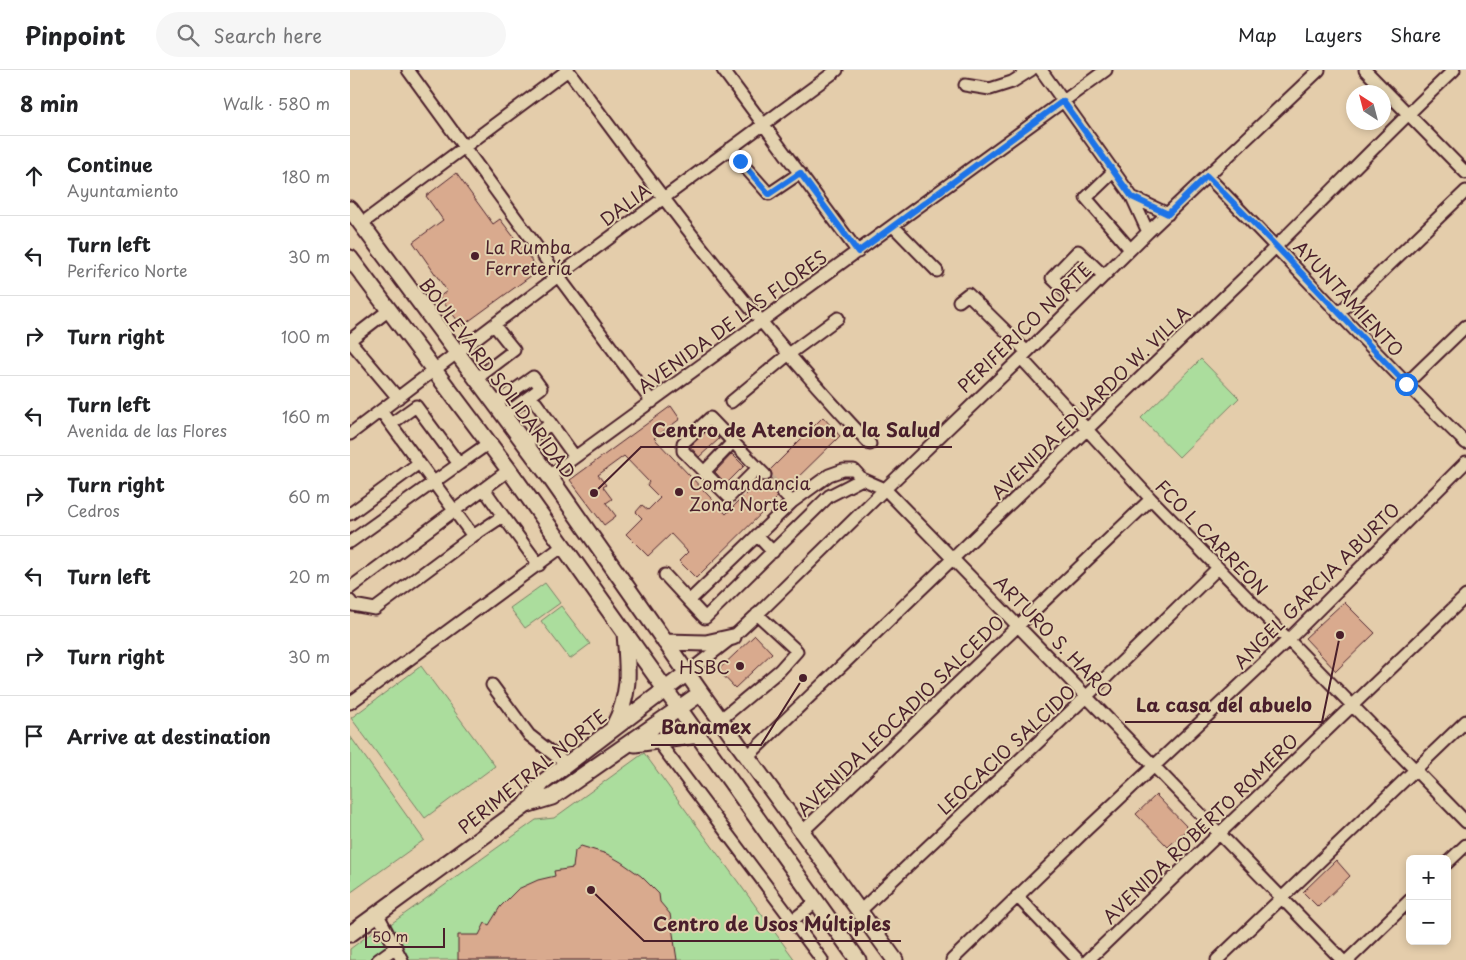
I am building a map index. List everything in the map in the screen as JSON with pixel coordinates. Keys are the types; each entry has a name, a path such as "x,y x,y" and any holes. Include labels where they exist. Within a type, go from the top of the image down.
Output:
{"main road":[{"name":"BOULEVARD SOLIDARIDAD","path":"350,209 548,476 720,720 896,960"},
{"path":"350,258 510,470 858,960"},
{"path":"627,637 653,626"},
{"path":"610,732 622,710 627,686 627,637"},
{"path":"664,642 706,643 733,637"},
{"name":"PERIFERICO NORTE","path":"665,689 687,673"},
{"name":"PERIMETRAL NORTE","path":"350,934 526,805 542,783 665,689"},
{"path":"526,805 552,797 701,693"},
{"path":"629,745 699,735"}],"street":[{"path":"408,70 652,402"},
{"path":"361,224 568,70 663,198 762,321 825,397 870,444"},
{"path":"723,70 858,252"},
{"name":"DALIA","path":"350,434 558,276 837,70"},
{"path":"965,85 990,88 1012,82 1031,70"},
{"path":"1041,70 1132,197 1148,232"},
{"name":"AVENIDA DE LAS FLORES","path":"548,476 1106,70"},
{"name":"PERIFERICO NORTE","path":"687,673 733,637 758,614 1148,232 1319,70"},
{"path":"1364,70 1466,173"},
{"name":"AVENIDA EDUARDO W. VILLA","path":"747,757 1087,430 1454,70"},
{"path":"729,149 769,194 800,173"},
{"path":"1114,171 1086,198 1130,250"},
{"name":"AYUNTAMIENTO","path":"1207,176 1276,246 1338,314 1466,443"},
{"path":"1338,314 1466,191"},
{"path":"1132,197 1168,214"},
{"path":"893,226 937,271"},
{"path":"1077,302 1052,278 1078,250 1104,276"},
{"name":"FCO L CARREON","path":"959,302 968,294 1024,355 1087,430 1151,499 1466,822"},
{"path":"390,310 350,340 398,398"},
{"path":"731,402 789,354 838,318"},
{"path":"476,379 514,350 494,325"},
{"path":"1406,384 1466,326"},
{"path":"536,403 575,458"},
{"path":"390,424 416,406 458,464"},
{"path":"381,411 472,536"},
{"path":"710,418 733,442 762,471 729,497 683,450 683,443 710,418"},
{"path":"524,444 550,424"},
{"path":"704,472 733,442"},
{"path":"350,542 489,443"},
{"name":"ANGEL GARCIA ABURTO","path":"952,960 1017,896 1288,640 1466,462"},
{"path":"350,514 419,463"},
{"path":"350,588 510,470"},
{"path":"689,601 792,502 829,475 843,470 854,470 862,479 885,488"},
{"path":"666,575 705,618 829,496 862,479"},
{"name":"ARTURO S. HARO","path":"885,488 1342,960"},
{"path":"484,489 539,565"},
{"path":"782,492 792,502"},
{"name":"AVENIDA LEOCADIO SALCEDO","path":"803,831 1151,499"},
{"path":"350,602 375,609 472,536 503,516"},
{"path":"757,535 773,552"},
{"path":"350,703 563,546"},
{"name":"LEOCACIO SALCIDO","path":"860,911 1087,696 1218,568"},
{"name":"AVENIDA ROBERTO ROMERO","path":"1088,960 1466,596"},
{"path":"720,720 780,670 797,651 758,614"},
{"path":"492,684 530,736 568,763"},
{"path":"1217,960 1466,720"},
{"path":"657,740 822,960"},
{"path":"1451,859 1466,845"},
{"path":"1017,896 1078,960"},
{"path":"792,920 816,902"},
{"path":"1348,960 1406,904"},
{"path":"378,913 402,960"},
{"path":"378,960 396,947"}],"green space":[{"path":"1201,359 1239,398 1179,457 1141,418"},
{"path":"545,583 560,603 525,628 510,608"},
{"path":"561,606 590,644 570,659 541,621"},
{"path":"421,666 495,766 425,818 351,718"},
{"path":"350,736 424,840 350,893"},
{"path":"644,753 795,960 350,960 350,949 378,928 385,928 536,820 554,818"}],"building":[{"name":"La Rumba Ferretería","path":"456,173 493,224 500,219 539,270 462,326 439,297 447,291 413,242 443,220 426,196"},
{"path":"671,406 680,419 654,438 726,514 760,480 766,482 771,480 772,474 770,470 823,417 840,436 788,487 783,485 777,486 775,491 777,498 696,578 679,561 688,552 671,534 648,556 626,534 642,518 636,512 642,505 648,510 660,498 647,485 649,482 624,456 598,475 606,485 603,487 612,499 606,503 616,516 604,525 570,480"},
{"path":"709,429 719,439 699,457 690,446"},
{"path":"732,454 744,466 726,484 715,472"},
{"path":"1344,602 1375,633 1336,671 1305,638"},
{"path":"755,635 772,653 735,688 718,670"},
{"path":"1156,795 1188,828 1168,847 1136,814"},
{"path":"581,846 607,854 621,862 641,876 659,894 660,902 670,914 677,960 458,960 458,935 479,935 485,923 489,925 500,907 518,889 538,880 555,876 554,871 573,868 575,851"},
{"path":"1336,860 1350,876 1318,907 1303,892"}],"tunnel":[{"path":"765,475 782,492"}],"place":[{"name":"La Rumba Ferretería","path":"475,256"},
{"name":"Comandancia Zona Norte","path":"679,492"},
{"name":"Centro de Atencion a la Salud","path":"594,493"},
{"name":"La casa del abuelo","path":"1340,635"},
{"name":"HSBC","path":"740,666"},
{"name":"Banamex","path":"803,678"},
{"name":"Centro de Usos Múltiples","path":"591,890"}],"route":[{"path":"740,161 769,194 800,173 858,252 1063,101 1132,197 1168,214 1207,176 1406,384"}]}
